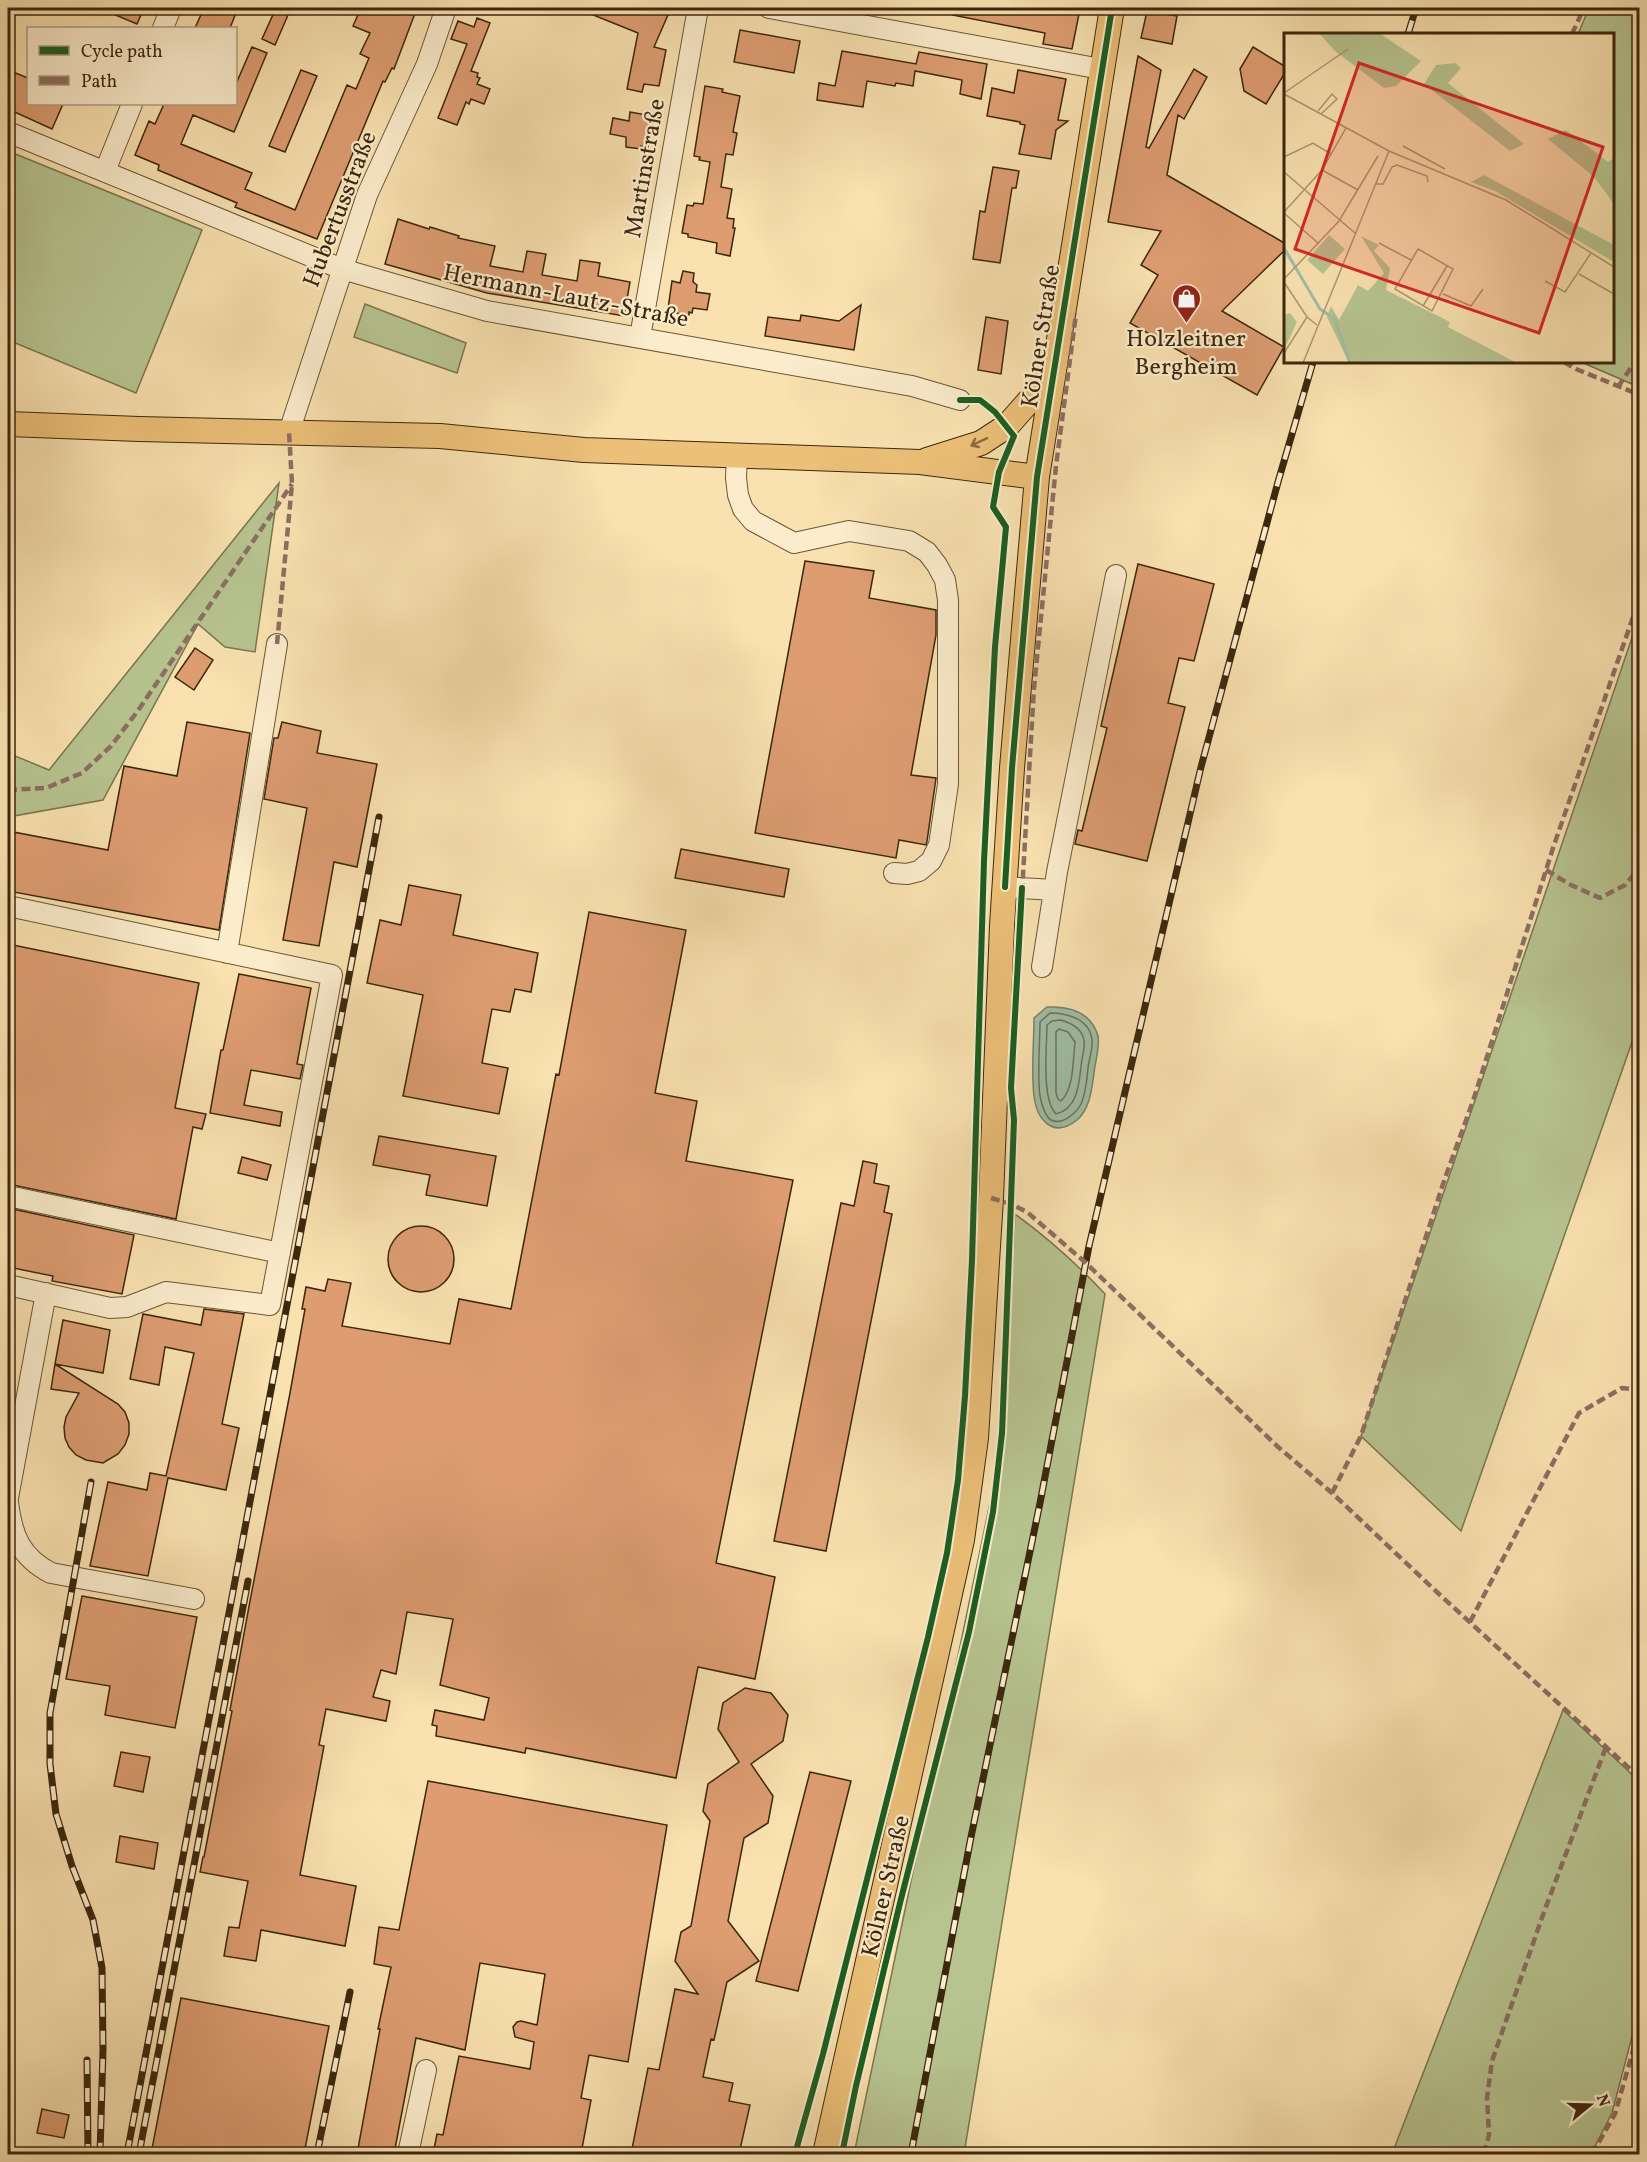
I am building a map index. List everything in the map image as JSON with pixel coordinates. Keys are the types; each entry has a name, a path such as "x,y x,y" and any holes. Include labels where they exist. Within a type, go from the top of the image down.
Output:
{"main road":[{"name":"Kölner Straße","path":"825,2154 962,1540 976,1438 991,1198 1012,768 1037,477 1112,8"},
{"path":"920,462 981,443 1007,426 1052,375"},
{"path":"8,424 440,436 585,450 920,462 1037,477"}],"street":[{"path":"163,27 171,8"},
{"name":"Hubertusstraße","path":"289,432 367,195 427,64 446,8"},
{"name":"Martinstraße","path":"640,337 698,8"},
{"path":"769,8 855,15 1101,69"},
{"path":"105,171 132,105"},
{"name":"Hermann-Lautz-Straße","path":"8,132 342,269 487,311 912,386 960,400"},
{"path":"736,455 738,495 743,508 753,521 794,543 849,531 909,541 927,552 945,580 948,600 948,784 939,845 931,861 919,871 907,874 894,873"},
{"path":"1042,968 1054,890 1116,575"},
{"path":"227,953 277,644"},
{"path":"1005,887 1054,890"},
{"path":"8,906 332,975 270,1305 166,1292 128,1307 110,1308 8,1285"},
{"path":"8,1196 280,1253"},
{"path":"46,1293 8,1500 12,1526 24,1553 35,1565 51,1573 194,1599"},
{"path":"408,2154 426,2070"}],"shaded area":[{"path":"1589,8 1639,8 1639,387 1583,363 1614,363 1614,33 1578,33"},
{"path":"8,151 202,230 136,393 8,340"},
{"path":"365,304 466,343 457,373 354,337"},
{"path":"279,483 255,652 225,647 198,624 103,800 8,817 8,753 49,770"},
{"path":"1639,617 1639,1022 1461,1531 1361,1436"},
{"path":"1015,1214 1062,1252 1105,1294 964,2154 854,2154 1005,1431"},
{"path":"1563,1710 1639,1781 1639,2010 1612,2113 1591,2154 1392,2154"}],"water":[{"path":"1047,1007 1071,1009 1078,1012 1090,1021 1098,1036 1088,1104 1077,1120 1061,1128 1048,1124 1043,1119 1034,1096 1034,1018"}],"building":[{"path":"99,8 144,8 137,24"},
{"path":"204,8 238,8 230,27 195,27"},
{"path":"276,8 291,8 275,45 262,39"},
{"path":"361,8 417,8 394,69 392,68 385,82 383,81 317,239 235,207 237,203 158,170 159,165 135,155 149,121 155,124 164,105 237,105 237,82 252,47 267,53 234,132 193,115 181,144 252,173 245,189 295,210 347,85 356,89 369,58 360,54 370,33 353,26"},
{"path":"576,8 671,8 654,47 666,50 659,86 644,84 642,92 627,89 638,33"},
{"path":"952,8 1044,8 1079,14 1072,49 1043,44 1045,33 952,15"},
{"path":"1147,11 1177,16 1172,44 1141,38"},
{"path":"477,18 490,23 471,71 478,73 477,77 480,78 477,84 490,89 484,104 471,99 469,104 466,102 457,125 438,118 467,44 451,39 458,21 474,27"},
{"path":"740,30 800,41 794,73 734,62"},
{"path":"1253,47 1284,66 1284,74 1266,104 1244,91 1240,69"},
{"path":"842,51 916,64 919,52 987,64 981,99 960,94 962,80 915,71 913,86 896,83 895,86 867,81 863,107 817,100 819,83 835,86"},
{"path":"1138,56 1161,70 1146,147 1149,148 1194,69 1207,77 1184,119 1178,115 1167,175 1284,243 1284,251 1222,311 1284,347 1257,395 1130,323 1158,275 1141,265 1161,231 1108,222"},
{"path":"8,70 27,78 27,105 63,105 52,129 8,109"},
{"path":"301,70 317,76 285,152 269,146"},
{"path":"1018,70 1066,79 1058,120 1068,121 1056,130 1051,159 1019,154 1025,125 987,116 992,88 1014,93"},
{"path":"705,86 723,89 722,92 740,96 733,132 737,133 733,155 726,154 721,187 732,189 727,218 734,219 733,228 735,228 730,256 716,253 717,243 688,237 688,234 682,233 687,205 703,204 710,162 699,160 700,157 694,156"},
{"path":"630,112 647,115 646,119 652,120 648,147 641,146 641,149 626,147 626,137 610,134 613,118 629,121"},
{"path":"993,167 1019,171 1016,188 1012,188 1000,263 973,259 980,211 985,212"},
{"path":"398,219 459,236 458,238 495,246 490,266 523,272 527,251 546,254 542,275 577,281 580,260 600,263 598,276 630,282 624,316 487,293 385,264"},
{"path":"683,271 694,273 693,282 697,285 696,292 710,294 707,310 693,308 689,315 675,313 675,310 668,309 672,281 680,283"},
{"path":"861,305 854,350 765,336 768,317 800,321 801,315 839,321"},
{"path":"986,317 1008,321 1001,374 978,370"},
{"path":"805,561 874,571 869,598 936,610 936,635 911,775 936,778 927,841 926,845 899,840 896,858 755,833"},
{"path":"1138,564 1214,584 1194,661 1179,658 1168,703 1185,707 1147,861 1075,844 1078,830 1082,831 1107,728 1101,726"},
{"path":"195,648 213,660 194,690 175,677"},
{"path":"187,722 250,733 219,930 8,891 8,831 108,850 124,766 177,776"},
{"path":"282,722 321,731 317,753 377,764 357,867 334,862 319,946 283,940 307,808 264,799 274,738 278,738"},
{"path":"681,849 789,869 784,897 675,878"},
{"path":"409,885 461,895 453,935 538,953 531,992 515,989 510,1012 492,1009 482,1063 508,1068 499,1114 403,1096 423,995 367,983 380,920 401,925"},
{"path":"589,912 686,930 655,1093 697,1101 686,1161 793,1180 716,1563 775,1577 755,1679 698,1667 676,1778 526,1748 525,1753 436,1736 437,1726 432,1725 435,1710 484,1720 489,1698 440,1685 453,1619 407,1612 396,1674 381,1670 373,1697 390,1701 386,1721 326,1709 319,1745 324,1746 300,1875 356,1886 345,1946 261,1930 256,1961 224,1956 229,1927 239,1928 248,1881 200,1872 290,1393 305,1309 302,1309 306,1287 325,1291 328,1279 351,1283 342,1326 450,1344 459,1299 511,1309 556,1074 559,1075"},
{"path":"8,944 199,983 175,1108 206,1114 202,1129 193,1127 176,1219 8,1184"},
{"path":"239,974 311,988 297,1064 303,1065 300,1079 251,1070 244,1105 282,1112 280,1126 210,1113 221,1050 223,1050"},
{"path":"379,1136 496,1156 487,1206 426,1195 430,1175 373,1165"},
{"path":"242,1157 271,1165 267,1180 238,1173"},
{"path":"863,1161 877,1164 874,1183 889,1186 884,1212 892,1214 826,1551 774,1541 841,1203 854,1206"},
{"path":"8,1208 134,1235 122,1294 52,1281 53,1276 8,1267"},
{"path":"421,1226 434,1229 444,1236 451,1246 454,1259 451,1272 444,1282 434,1289 421,1292 408,1289 398,1282 391,1272 388,1259 391,1246 398,1236 408,1229"},
{"path":"204,1309 244,1314 222,1424 239,1428 226,1490 168,1478 148,1576 90,1566 108,1482 147,1490 150,1473 166,1476 194,1353 165,1347 159,1385 130,1379 143,1314 201,1325"},
{"path":"63,1320 110,1330 103,1373 55,1364"},
{"path":"55,1364 118,1404 125,1412 129,1423 129,1434 125,1445 118,1454 103,1463 86,1460 76,1455 69,1447 64,1427 66,1417 79,1393 51,1389"},
{"path":"82,1596 197,1617 175,1728 105,1715 110,1686 66,1679"},
{"path":"745,1688 771,1693 788,1715 783,1741 751,1764 773,1796 768,1823 744,1838 728,1921 759,1961 727,1982 703,2077 733,2083 729,2101 750,2105 739,2154 659,2154 632,2149 648,2068 659,2070 675,1989 698,1994 675,1961 681,1932 691,1926 710,1821 703,1811 708,1784 739,1762 718,1729 723,1703"},
{"path":"121,1752 150,1757 143,1792 114,1786"},
{"path":"810,1772 851,1781 798,1991 756,1981"},
{"path":"428,1781 667,1825 628,2062 589,2055 581,2098 591,2100 581,2154 433,2154 437,2134 443,2135 459,2056 530,2069 534,2042 515,2037 513,2027 521,2021 537,2025 545,1974 480,1963 465,2050 416,2038 394,2154 357,2154 391,1967 374,1964 379,1927 399,1930"},
{"path":"120,1836 158,1843 154,1869 116,1862"},
{"path":"181,1998 329,2026 304,2154 151,2154"},
{"path":"42,2109 69,2115 64,2138 37,2133"}],"railway":[{"path":"1408,33 1416,8"},
{"path":"911,2154 971,1837 1040,1503 1089,1246 1201,767 1313,363"},
{"path":"127,2154 379,817"},
{"path":"91,1482 50,1713 50,1764 56,1814 72,1866 93,1920 102,1968 103,2050 100,2154"},
{"path":"139,2154 248,1581"},
{"path":"317,2154 350,1992"},
{"path":"87,2060 88,2154"}],"marked path":[{"path":"1572,33 1584,8"},
{"path":"1022,892 1034,688 1056,466 1076,314"},
{"path":"1618,387 1640,354"},
{"path":"1566,363 1640,395"},
{"path":"277,644 292,484 289,432"},
{"path":"8,790 46,788 82,773 111,746 137,712 292,484"},
{"path":"1332,1493 1361,1436 1445,1178 1473,1101 1553,848 1640,597"},
{"path":"1546,870 1571,885 1600,898 1625,885 1640,867"},
{"path":"991,1198 1027,1212 1086,1263 1277,1446 1332,1493 1640,1778"},
{"path":"1470,1622 1579,1413 1622,1388 1640,1390"},
{"path":"1484,2154 1489,2135 1487,2098 1492,2061 1544,1912 1606,1747"},
{"path":"1592,2154 1615,2114 1640,2026"}],"cycle path":[{"path":"1005,887 1012,768 1037,477 1112,8"},
{"path":"795,2154 823,2054 928,1637 947,1553 958,1480 972,1260 984,861 995,647 1006,527 993,507 999,472 1014,436 995,412 980,400 960,400"},
{"path":"842,2154 900,1903 969,1632 993,1512 1002,1433 1014,1120 1011,1088 1022,888"}],"place":[{"name":"Holzleitner Bergheim","path":"1186,324"}]}
